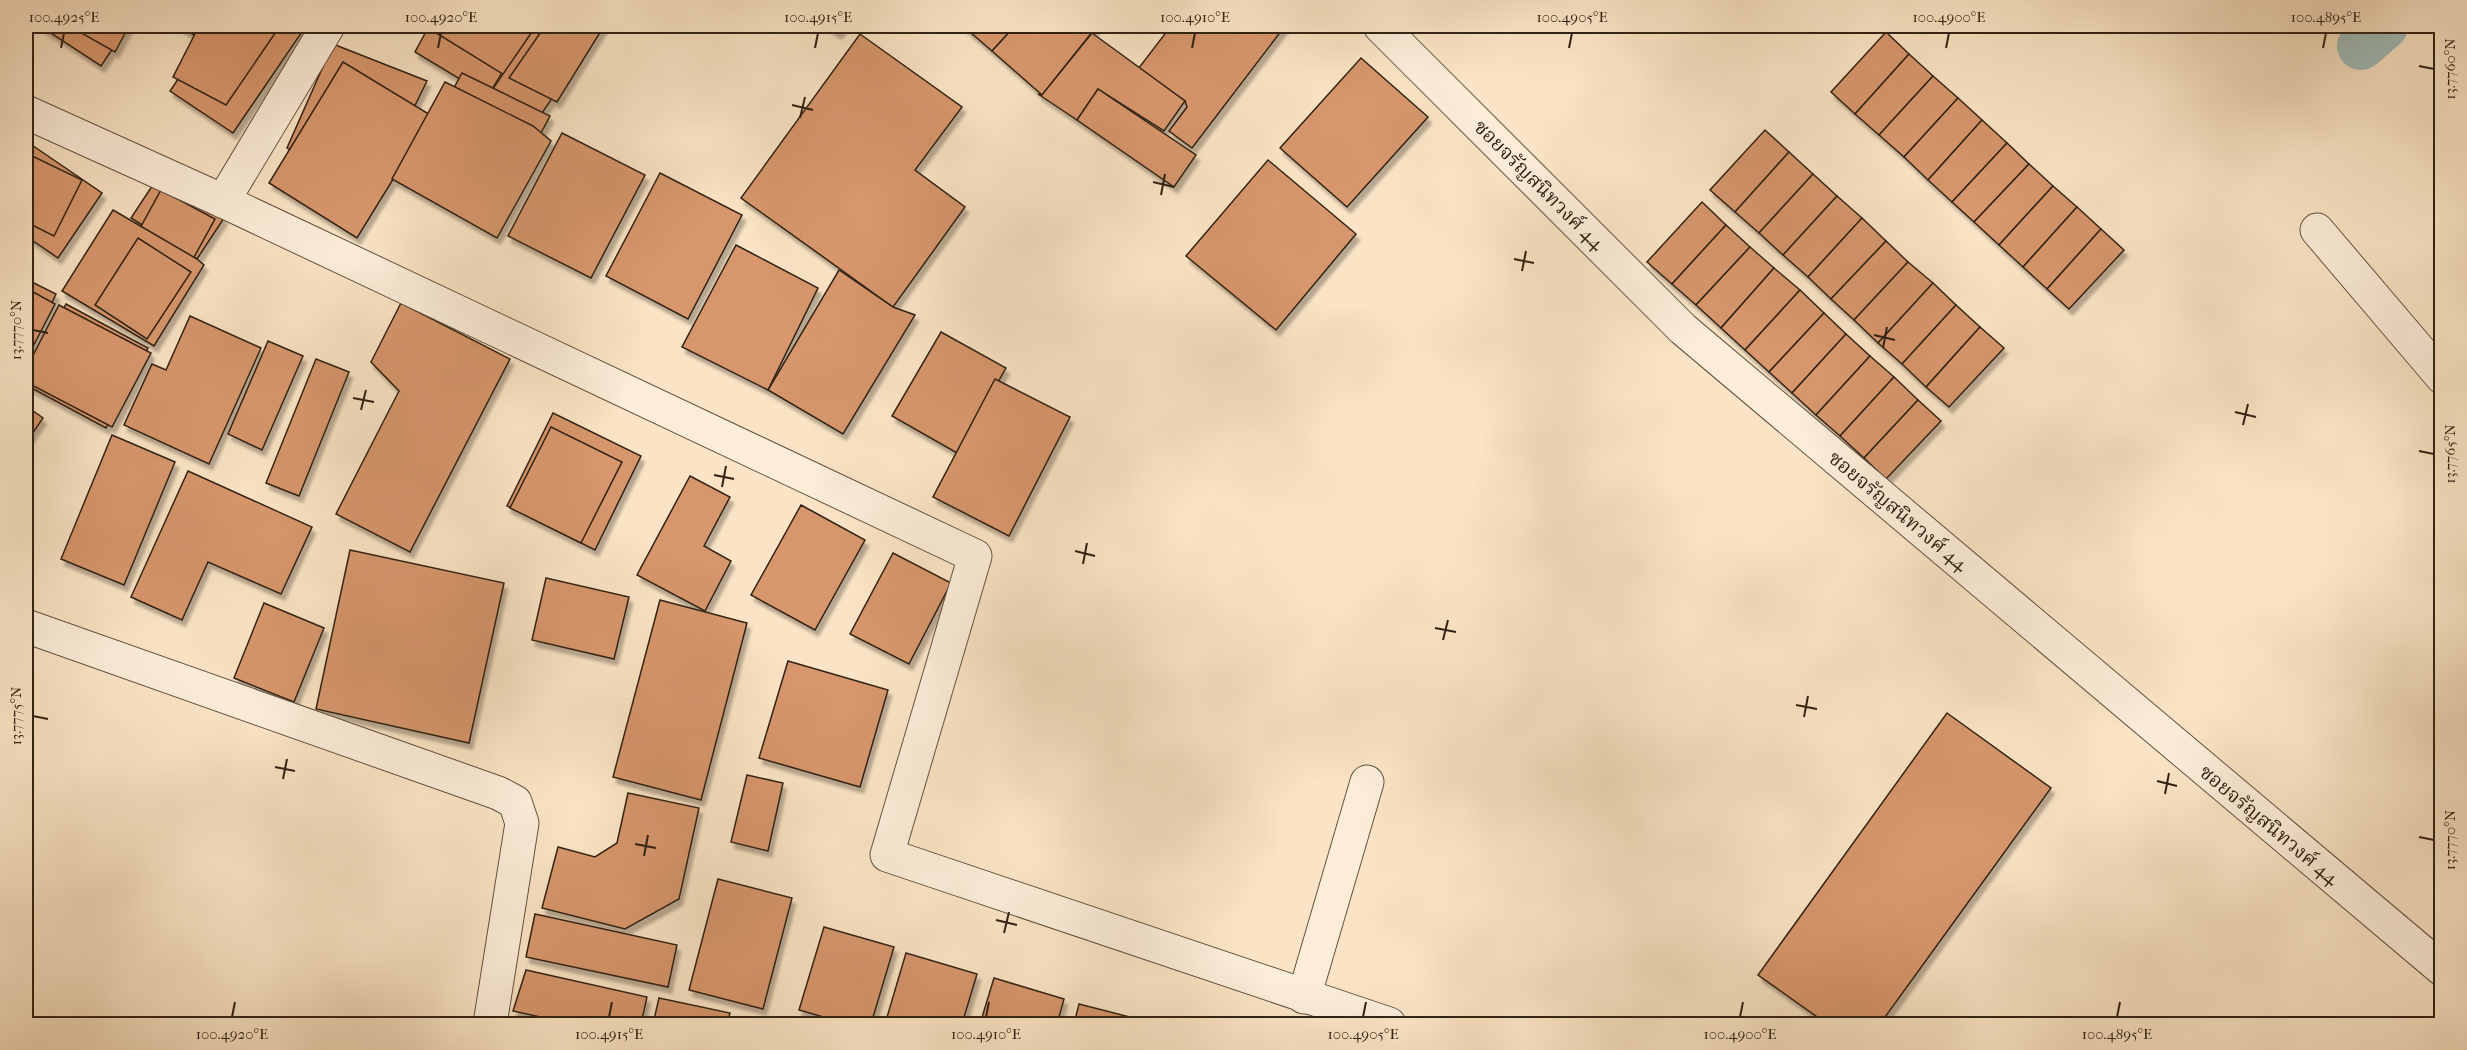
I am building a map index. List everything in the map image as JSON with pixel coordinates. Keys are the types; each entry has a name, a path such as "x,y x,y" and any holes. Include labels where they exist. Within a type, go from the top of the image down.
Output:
{"street":[{"path":"223,201 328,26"},
{"name":"ซอยจรัญสนิทวงศ์ 44","path":"1380,26 1683,330 2442,969"},
{"path":"26,112 223,201 975,555 887,855 1389,1024"},
{"path":"2317,230 2442,378"},
{"path":"26,626 498,793 515,802 522,823 490,1024"},
{"path":"1304,997 1367,782"}],"building":[{"path":"40,26 128,26 101,66"},
{"path":"69,26 129,26 115,52"},
{"path":"179,26 306,26 233,133 170,91 204,41"},
{"path":"199,26 280,26 226,105 173,77"},
{"path":"429,26 530,26 488,96 415,52"},
{"path":"436,26 537,26 509,78 433,31"},
{"path":"536,26 602,26 533,126 488,96"},
{"path":"545,26 604,26 557,102 509,78"},
{"path":"827,26 844,26 838,33"},
{"path":"963,26 1015,26 992,51"},
{"path":"1015,26 1097,26 1042,95 992,51"},
{"path":"1171,26 1285,26 1192,148 1169,131 1187,107 1185,101 1138,69"},
{"path":"1886,32 1909,54 1855,114 1831,92"},
{"path":"1092,33 1185,101 1164,131 1098,89 1077,120 1038,94 1042,95"},
{"path":"860,34 962,107 915,170 965,207 893,307 741,198"},
{"path":"333,44 427,81 373,191 287,148"},
{"path":"1909,54 1933,76 1879,135 1855,114"},
{"path":"1361,58 1428,117 1347,207 1280,148"},
{"path":"343,62 432,116 357,238 269,183"},
{"path":"462,73 550,116 489,230 407,175"},
{"path":"1933,76 1958,98 1904,157 1879,135"},
{"path":"445,82 533,126 551,141 497,238 392,179"},
{"path":"1098,89 1196,155 1174,187 1077,120"},
{"path":"1958,98 1982,120 1928,180 1904,157"},
{"path":"1982,120 2007,143 1952,202 1928,180"},
{"path":"1765,130 1789,152 1735,212 1710,190"},
{"path":"562,133 645,175 591,278 508,236"},
{"path":"26,141 102,193 58,258 26,236"},
{"path":"2007,143 2029,164 1974,222 1952,202"},
{"path":"1789,152 1813,174 1759,233 1735,212"},
{"path":"26,153 82,180 54,236 26,222"},
{"path":"1268,160 1356,234 1276,330 1186,256"},
{"path":"2029,164 2053,186 1999,245 1974,222"},
{"path":"660,173 742,215 688,319 606,276"},
{"path":"1813,174 1837,196 1783,255 1759,233"},
{"path":"158,177 224,218 197,259 131,218"},
{"path":"2053,186 2077,207 2023,267 1999,245"},
{"path":"161,190 215,219 193,259 139,230"},
{"path":"1837,196 1862,218 1808,277 1783,255"},
{"path":"1702,202 1726,225 1672,284 1647,262"},
{"path":"2077,207 2101,229 2047,289 2023,267"},
{"path":"113,210 204,265 154,346 62,291"},
{"path":"1862,218 1886,241 1831,299 1808,277"},
{"path":"1726,225 1750,247 1696,305 1672,284"},
{"path":"2101,229 2124,250 2069,309 2047,289"},
{"path":"138,238 191,272 147,339 95,305"},
{"path":"1886,241 1908,262 1854,320 1831,299"},
{"path":"736,245 818,288 768,390 682,347"},
{"path":"1750,247 1774,268 1721,328 1696,305"},
{"path":"1908,262 1933,283 1878,343 1854,320"},
{"path":"1774,268 1800,290 1745,350 1721,328"},
{"path":"839,270 893,307 915,315 843,434 768,390"},
{"path":"26,279 56,294 26,358"},
{"path":"1933,283 1956,305 1902,364 1878,343"},
{"path":"26,288 55,304 26,360"},
{"path":"1800,290 1824,313 1769,372 1745,350"},
{"path":"401,303 510,359 410,552 336,514 399,391 371,362"},
{"path":"66,304 148,348 106,428 26,385 26,379"},
{"path":"59,305 151,353 112,427 26,382 26,369"},
{"path":"1956,305 1980,327 1926,387 1902,364"},
{"path":"1824,313 1846,334 1792,393 1769,372"},
{"path":"190,316 261,348 209,464 124,425 152,364 166,370"},
{"path":"1980,327 2004,348 1949,407 1926,387"},
{"path":"941,332 1006,368 957,453 892,416"},
{"path":"1846,334 1870,356 1816,415 1792,393"},
{"path":"268,341 303,356 262,450 228,434"},
{"path":"1870,356 1894,377 1840,436 1816,415"},
{"path":"316,359 349,372 299,496 266,483"},
{"path":"1894,377 1918,400 1864,458 1840,436"},
{"path":"995,379 1070,417 1009,536 933,497"},
{"path":"1918,400 1941,421 1886,479 1864,458"},
{"path":"26,406 43,418 26,443"},
{"path":"553,413 641,456 595,550 507,506"},
{"path":"551,427 622,462 581,543 510,508"},
{"path":"112,435 175,462 124,585 61,559"},
{"path":"188,471 312,527 281,594 208,562 182,620 131,597"},
{"path":"690,476 730,497 704,546 731,561 705,611 637,575"},
{"path":"801,505 865,540 815,630 751,595"},
{"path":"350,550 504,583 469,743 316,709"},
{"path":"893,553 951,583 909,664 850,634"},
{"path":"546,578 629,597 614,659 532,640"},
{"path":"660,600 747,623 701,800 613,777"},
{"path":"264,603 324,628 294,702 234,678"},
{"path":"788,661 888,690 860,787 759,758"},
{"path":"1947,713 2051,788 1880,1024 1827,1024 1758,975"},
{"path":"747,775 783,783 768,851 731,842"},
{"path":"628,793 699,808 679,899 625,929 542,908 558,847 595,857 617,843"},
{"path":"718,879 792,898 763,1009 689,990"},
{"path":"535,914 677,945 668,987 526,957"},
{"path":"824,927 894,947 871,1024 848,1024 799,1010"},
{"path":"906,953 977,974 962,1024 885,1024"},
{"path":"526,970 647,997 641,1024 572,1024 513,1011"},
{"path":"994,978 1064,999 1057,1024 980,1024"},
{"path":"659,998 730,1013 727,1024 653,1024"},
{"path":"1079,1004 1157,1024 1074,1024"}],"waterway":[{"path":"2361,46 2384,26"}]}
